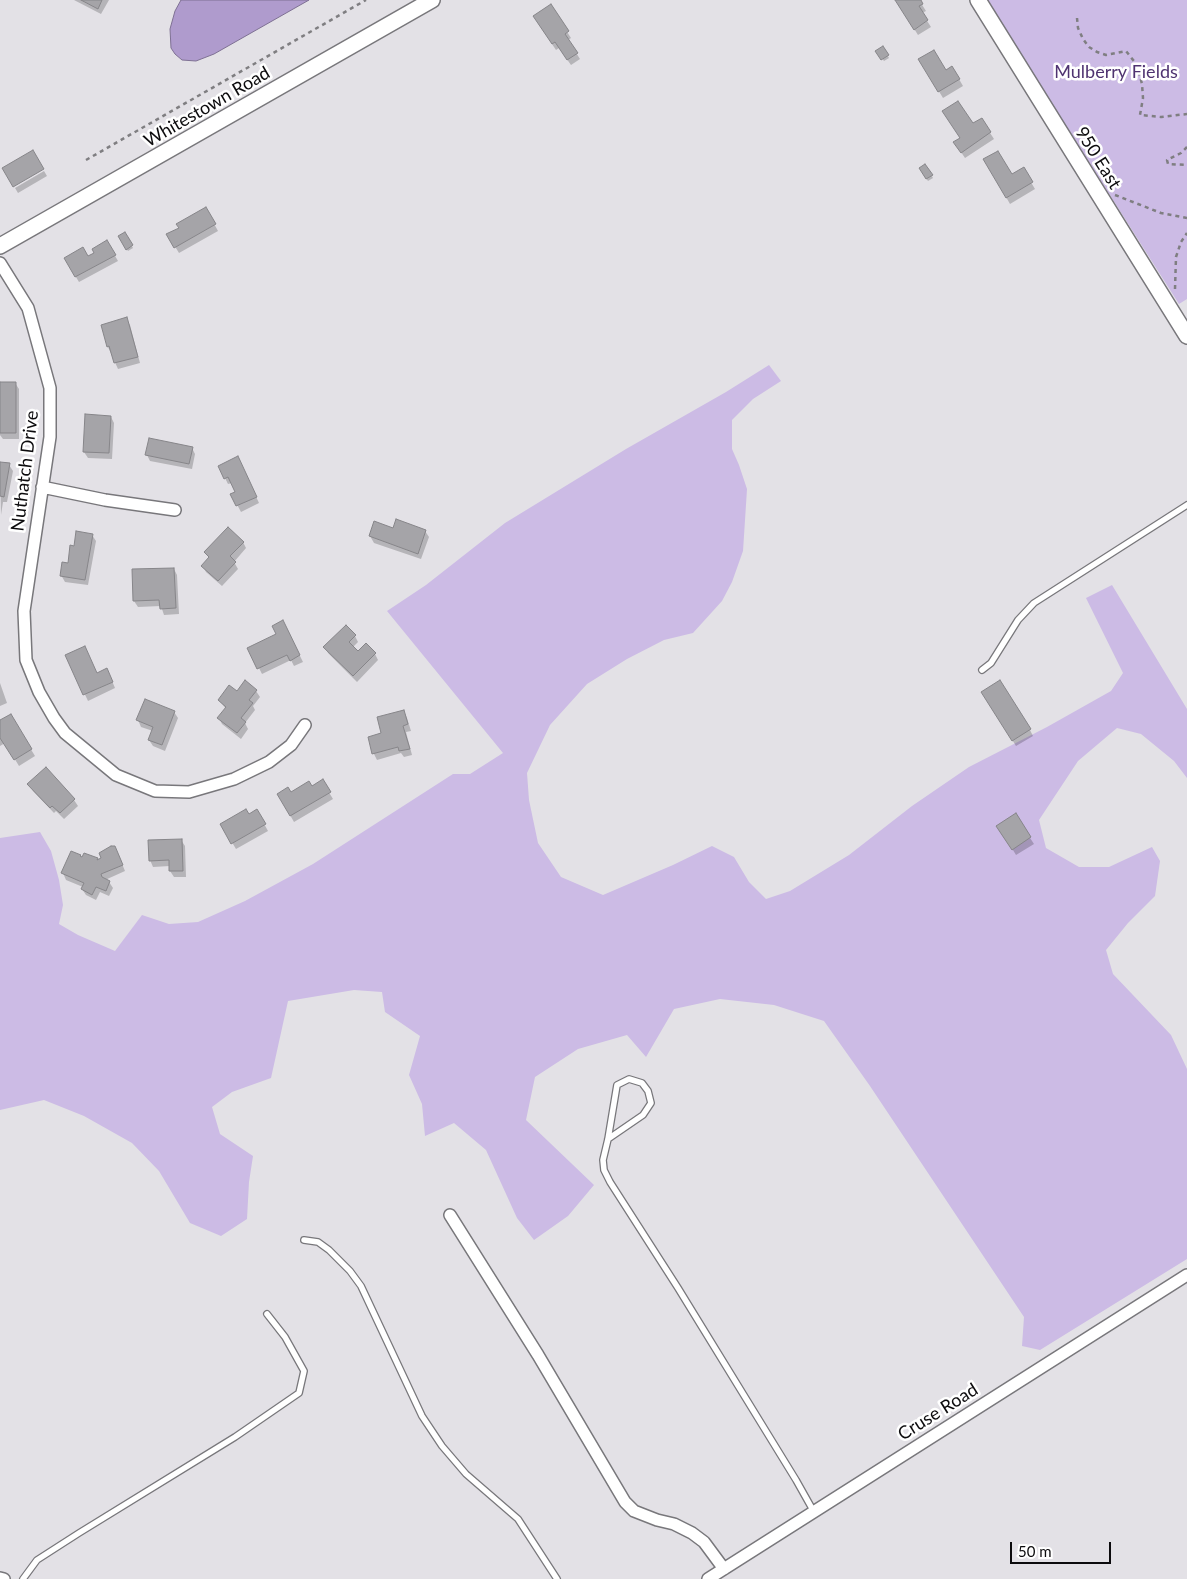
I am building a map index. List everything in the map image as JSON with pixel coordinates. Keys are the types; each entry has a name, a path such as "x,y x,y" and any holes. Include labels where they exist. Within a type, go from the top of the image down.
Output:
{"street":[{"name":"Whitestown Road","path":"0,246 432,0"},
{"name":"950 East","path":"978,0 1187,336"},
{"name":"Nuthatch Drive","path":"0,263 28,308 50,388 50,437 24,611 26,660 39,692 54,718 65,733 116,775 154,791 189,792 234,779 268,762 291,745 305,725"},
{"path":"42,488 105,500 175,510"},
{"path":"450,1215 538,1356 625,1502 634,1511 674,1524 692,1533 704,1542 724,1569"},
{"name":"Cruse Road","path":"708,1579 1187,1275"},
{"path":"0,1578 4,1579"}],"lane":[{"path":"982,670 991,663 1018,620 1034,602 1187,505"},
{"path":"608,1139 643,1115 651,1103 648,1091 642,1083 629,1079 617,1086 603,1160 604,1170 814,1512"},
{"path":"304,1240 318,1242 350,1271 361,1286 422,1416 442,1446 466,1474 518,1518 556,1579"},
{"path":"23,1579 37,1560 235,1438 299,1392 304,1371 285,1338 267,1314"}],"path":[{"path":"86,160 366,0"},
{"path":"1077,18 1078,28 1089,47 1106,55 1126,51 1137,65 1142,84 1140,115 1161,117 1187,114"},
{"path":"1187,147 1181,153 1167,160 1168,164 1187,165"},
{"path":"1120,202 1115,195 1161,213 1187,218"},
{"path":"1170,281 1175,289 1176,257 1181,242 1187,233"}],"green space":[{"name":"Mulberry Fields","path":"986,0 1187,0 1187,299 1179,304"},
{"path":"769,365 781,381 753,399 732,420 732,449 747,489 743,551 732,582 722,601 693,633 664,640 627,659 587,684 550,725 527,773 529,800 538,843 561,877 603,895 712,846 734,857 749,882 766,899 790,891 849,855 912,806 969,767 1047,727 1111,691 1123,673 1086,598 1112,585 1187,709 1187,778 1174,761 1141,734 1117,728 1078,761 1039,820 1046,848 1079,867 1109,867 1152,847 1160,861 1155,896 1128,923 1106,950 1113,974 1171,1035 1187,1069 1187,1259 1040,1350 1022,1346 1024,1317 870,1086 824,1021 774,1005 720,999 674,1009 646,1057 627,1035 578,1049 535,1077 526,1120 594,1185 568,1216 534,1240 517,1218 486,1150 454,1123 425,1136 422,1104 409,1075 420,1036 385,1012 382,992 354,990 288,1001 271,1078 232,1092 212,1107 220,1134 253,1156 249,1182 247,1219 221,1236 190,1223 159,1171 132,1143 84,1116 44,1100 0,1110 0,838 40,832 51,851 59,880 63,905 59,924 78,935 115,951 142,915 169,924 198,922 245,901 313,864 453,774 470,774 503,753 387,611 426,585 505,523"}],"shaded area":[{"path":"181,0 309,0 214,54 196,61 182,60 171,48 170,29 175,11"}],"building":[{"path":"81,0 102,0 98,9"},
{"path":"895,0 921,0 923,4 919,6 928,20 914,30"},
{"path":"551,4 569,31 565,34 578,53 567,60 555,42 552,44 533,16"},
{"path":"883,46 889,55 881,60 875,51"},
{"path":"934,50 946,70 952,66 960,79 938,92 918,59"},
{"path":"958,101 973,123 982,118 991,132 961,153 953,142 960,138 942,111"},
{"path":"33,150 44,169 13,187 2,168"},
{"path":"998,151 1012,174 1024,167 1033,182 1006,198 983,159"},
{"path":"925,164 933,175 926,179 919,168"},
{"path":"206,207 216,224 174,248 166,234 179,228 176,224"},
{"path":"125,232 133,245 126,250 118,236"},
{"path":"107,240 116,255 75,277 64,258 83,247 88,256 94,253 92,249"},
{"path":"127,317 138,357 114,363 101,325"},
{"path":"0,382 16,382 16,433 0,433"},
{"path":"85,414 111,416 109,453 83,452"},
{"path":"149,438 193,447 189,464 145,455"},
{"path":"238,456 257,497 236,506 230,494 235,492 228,477 224,479 218,466"},
{"path":"0,462 10,463 4,497 0,496"},
{"path":"396,519 426,530 418,554 369,536 374,521 393,528"},
{"path":"228,527 244,542 230,556 236,562 218,581 201,566 209,557 204,552"},
{"path":"76,531 93,534 85,580 60,576 62,562 68,563 70,545 74,546"},
{"path":"174,568 176,608 160,609 159,600 133,601 132,569"},
{"path":"283,620 300,655 290,661 287,655 257,669 247,648 276,634 272,626"},
{"path":"346,625 356,635 349,642 358,651 366,643 376,653 353,676 323,647"},
{"path":"85,646 97,673 107,668 113,682 83,695 65,655"},
{"path":"245,680 257,690 249,700 253,703 241,718 246,722 237,733 217,718 226,707 218,700 229,685 237,691"},
{"path":"1000,680 1031,729 1012,741 981,692"},
{"path":"145,699 175,711 162,745 148,740 153,727 136,720"},
{"path":"404,710 408,724 403,726 410,749 399,751 398,747 372,754 368,737 381,733 377,717"},
{"path":"11,714 32,749 14,760 0,738 0,720"},
{"path":"46,767 75,799 60,813 52,806 50,808 27,784"},
{"path":"323,779 331,792 290,816 277,794 288,787 291,792 309,781 312,786"},
{"path":"246,809 249,814 257,809 266,824 231,844 220,824"},
{"path":"1016,813 1031,837 1012,850 996,826"},
{"path":"182,839 183,871 169,871 169,860 149,861 148,840"},
{"path":"111,846 115,846 123,865 101,874 102,877 110,881 106,891 96,887 92,895 81,889 84,883 61,873 71,851 82,857 84,853 98,858 97,860 101,858 99,853"}]}
